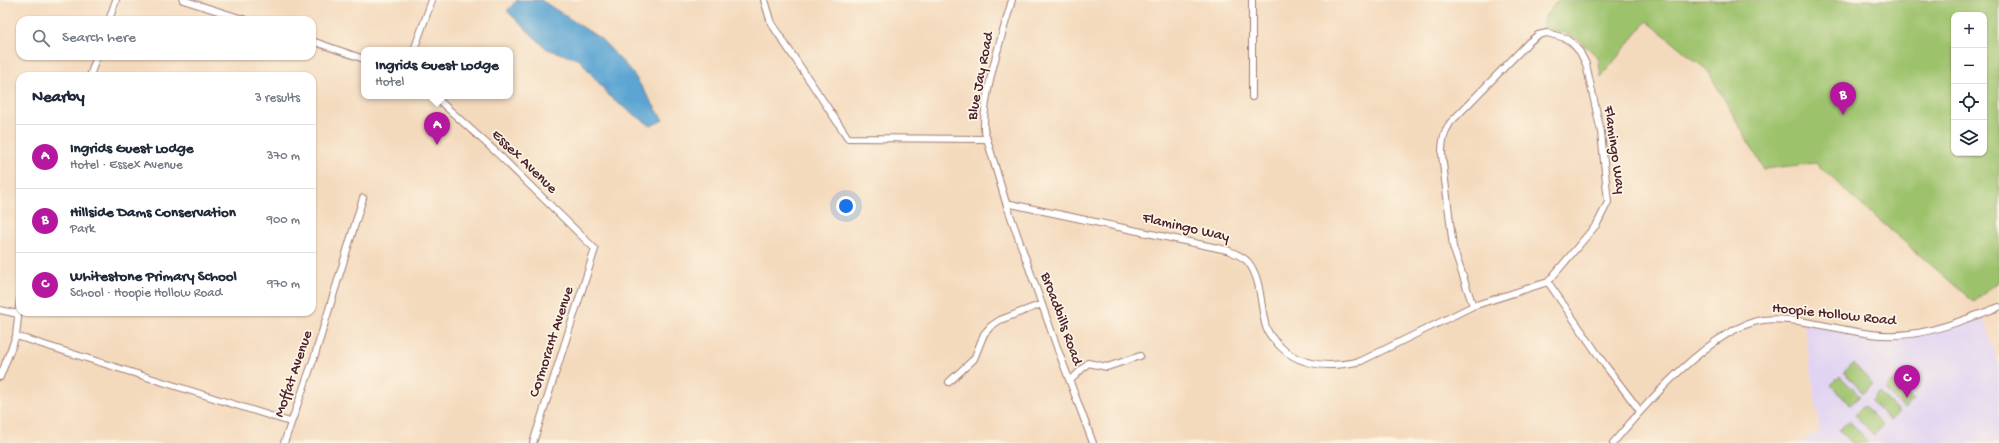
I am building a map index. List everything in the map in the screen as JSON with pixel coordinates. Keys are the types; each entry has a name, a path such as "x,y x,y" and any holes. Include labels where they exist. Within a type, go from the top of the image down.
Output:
{"street":[{"path":"110,16 116,0"},
{"path":"183,0 233,16"},
{"path":"415,47 432,0"},
{"path":"764,0 771,23 848,138 987,139"},
{"name":"Blue Jay Road","path":"1006,203 987,139 984,119 994,67 1012,0"},
{"path":"1252,0 1252,97"},
{"name":"Flamingo Way","path":"1006,203 1227,250 1247,261 1254,273 1267,328 1282,349 1303,361 1324,366 1343,365 1361,361 1473,306 1548,282 1596,224 1606,209 1608,194 1601,132 1586,64 1580,52 1565,38 1547,33 1538,35 1529,42 1450,122 1444,131 1442,142 1453,247 1473,306"},
{"path":"316,42 361,58"},
{"path":"91,72 96,60"},
{"name":"Essex Avenue","path":"437,99 496,152 595,249"},
{"name":"Moffat Avenue","path":"284,443 290,422 315,355 363,198"},
{"name":"Broadbills Road","path":"1006,203 1093,443"},
{"name":"Cormorant Avenue","path":"533,443 595,249"},
{"path":"1548,282 1605,365 1640,411"},
{"path":"949,382 974,360 984,334 991,326 1000,320 1042,304"},
{"name":"Hoopie Hollow Road","path":"1613,443 1640,411 1701,352 1720,338 1754,322 1769,320 1794,321 1893,336 1942,329 1999,307"},
{"path":"0,310 16,314"},
{"path":"0,376 16,336 18,316"},
{"path":"16,336 290,422"},
{"path":"1070,381 1088,363 1107,367 1140,356"}],"shaded area":[{"path":"1982,315 1999,366 1999,443 1799,443 1820,431 1804,324 1893,337"}],"green space":[{"path":"1558,0 1999,0 1999,281 1974,302 1850,195 1816,163 1764,169 1708,71 1647,21 1601,77 1598,57 1574,36 1550,29 1545,32 1542,29 1546,15"},
{"path":"1853,363 1873,384 1863,393 1844,372"},
{"path":"1840,376 1860,396 1850,405 1831,385"},
{"path":"1894,380 1914,400 1904,409 1885,389"},
{"path":"1880,392 1899,412 1890,421 1871,401"},
{"path":"1864,406 1883,426 1874,435 1855,415"},
{"path":"1849,421 1868,441 1866,443 1852,443 1839,430"}],"water":[{"path":"517,0 541,0 601,39 632,72 663,120 651,126 612,99 580,60 547,49 507,11"}],"place":[{"name":"Hillside Dams Conservation","path":"1843,115"},
{"name":"Ingrids Guest Lodge","path":"437,145"},
{"name":"Whitestone Primary School","path":"1907,398"}]}
